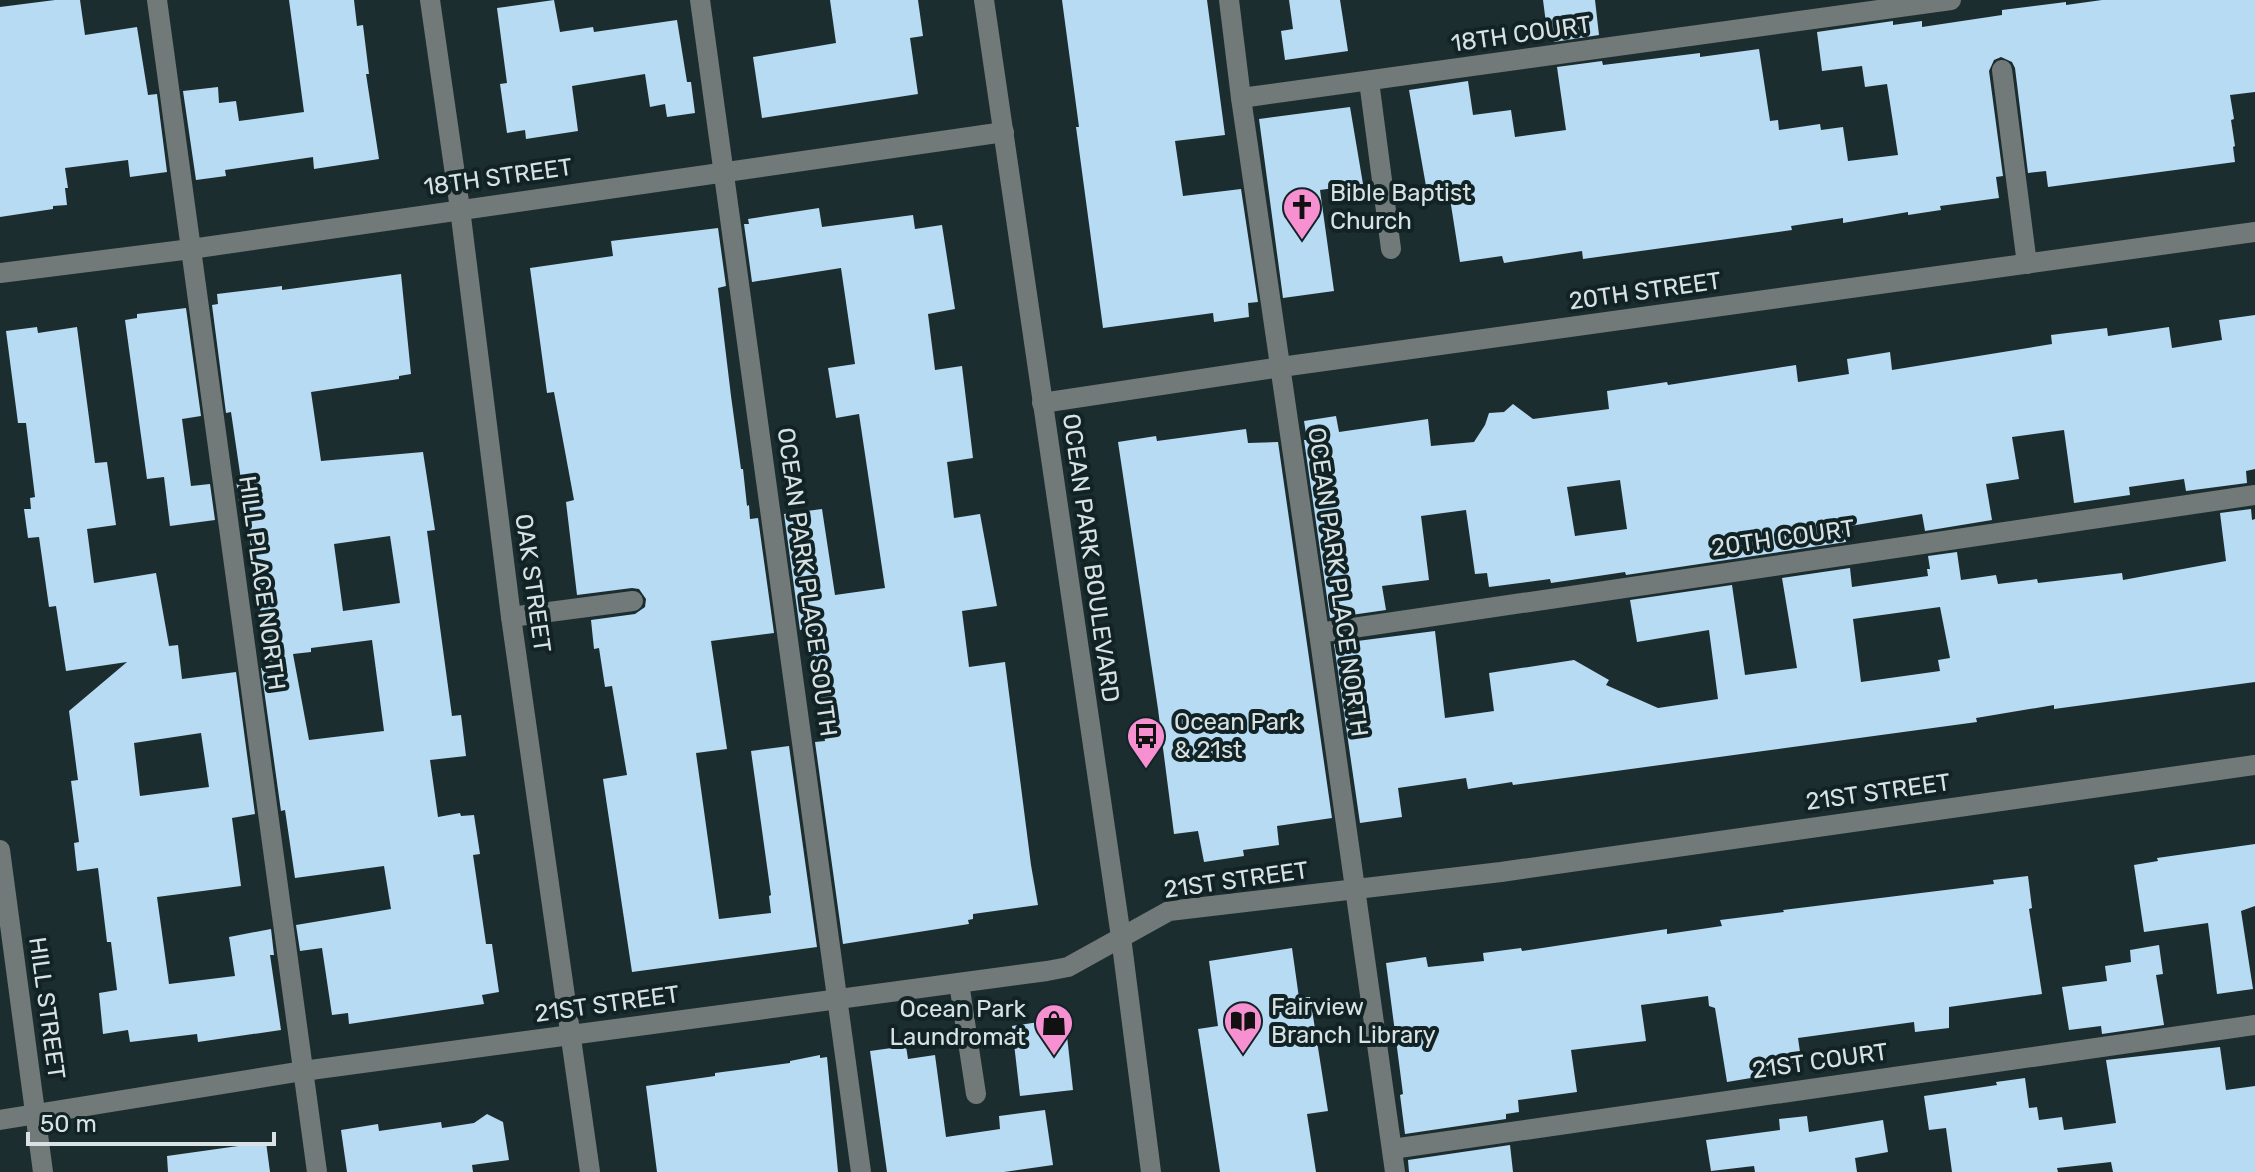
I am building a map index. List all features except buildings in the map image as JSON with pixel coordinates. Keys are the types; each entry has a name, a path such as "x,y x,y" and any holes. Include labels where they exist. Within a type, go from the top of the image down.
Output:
{"street":[{"name":"HILL PLACE NORTH","path":"157,0 317,1172"},
{"name":"OAK STREET","path":"430,0 460,209 511,617 590,1172"},
{"name":"OCEAN PARK PLACE SOUTH","path":"700,0 861,1172"},
{"name":"OCEAN PARK BOULEVARD","path":"984,0 1121,937 1151,1172"},
{"name":"OCEAN PARK PLACE NORTH","path":"1229,0 1395,1172"},
{"name":"18TH COURT","path":"1241,98 1951,0"},
{"path":"2002,70 2027,264"},
{"path":"1369,81 1391,249"},
{"name":"18TH STREET","path":"0,273 191,249 1004,132"},
{"name":"20TH STREET","path":"1042,403 2255,232"},
{"name":"20TH COURT","path":"1319,633 2255,495"},
{"path":"511,617 633,601"},
{"name":"21ST STREET","path":"0,1120 303,1071 1068,967 1169,911 1501,872 2255,765"},
{"name":"HILL STREET","path":"0,850 43,1172"},
{"path":"959,983 976,1094"},
{"name":"21ST COURT","path":"1392,1149 2255,1025"}],"place":[{"name":"Bible Baptist Church","path":"1302,241"},
{"name":"Ocean Park & 21st","path":"1146,770"},
{"name":"Fairview Branch Library","path":"1243,1055"},
{"name":"Ocean Park Laundromat","path":"1054,1057"}]}
